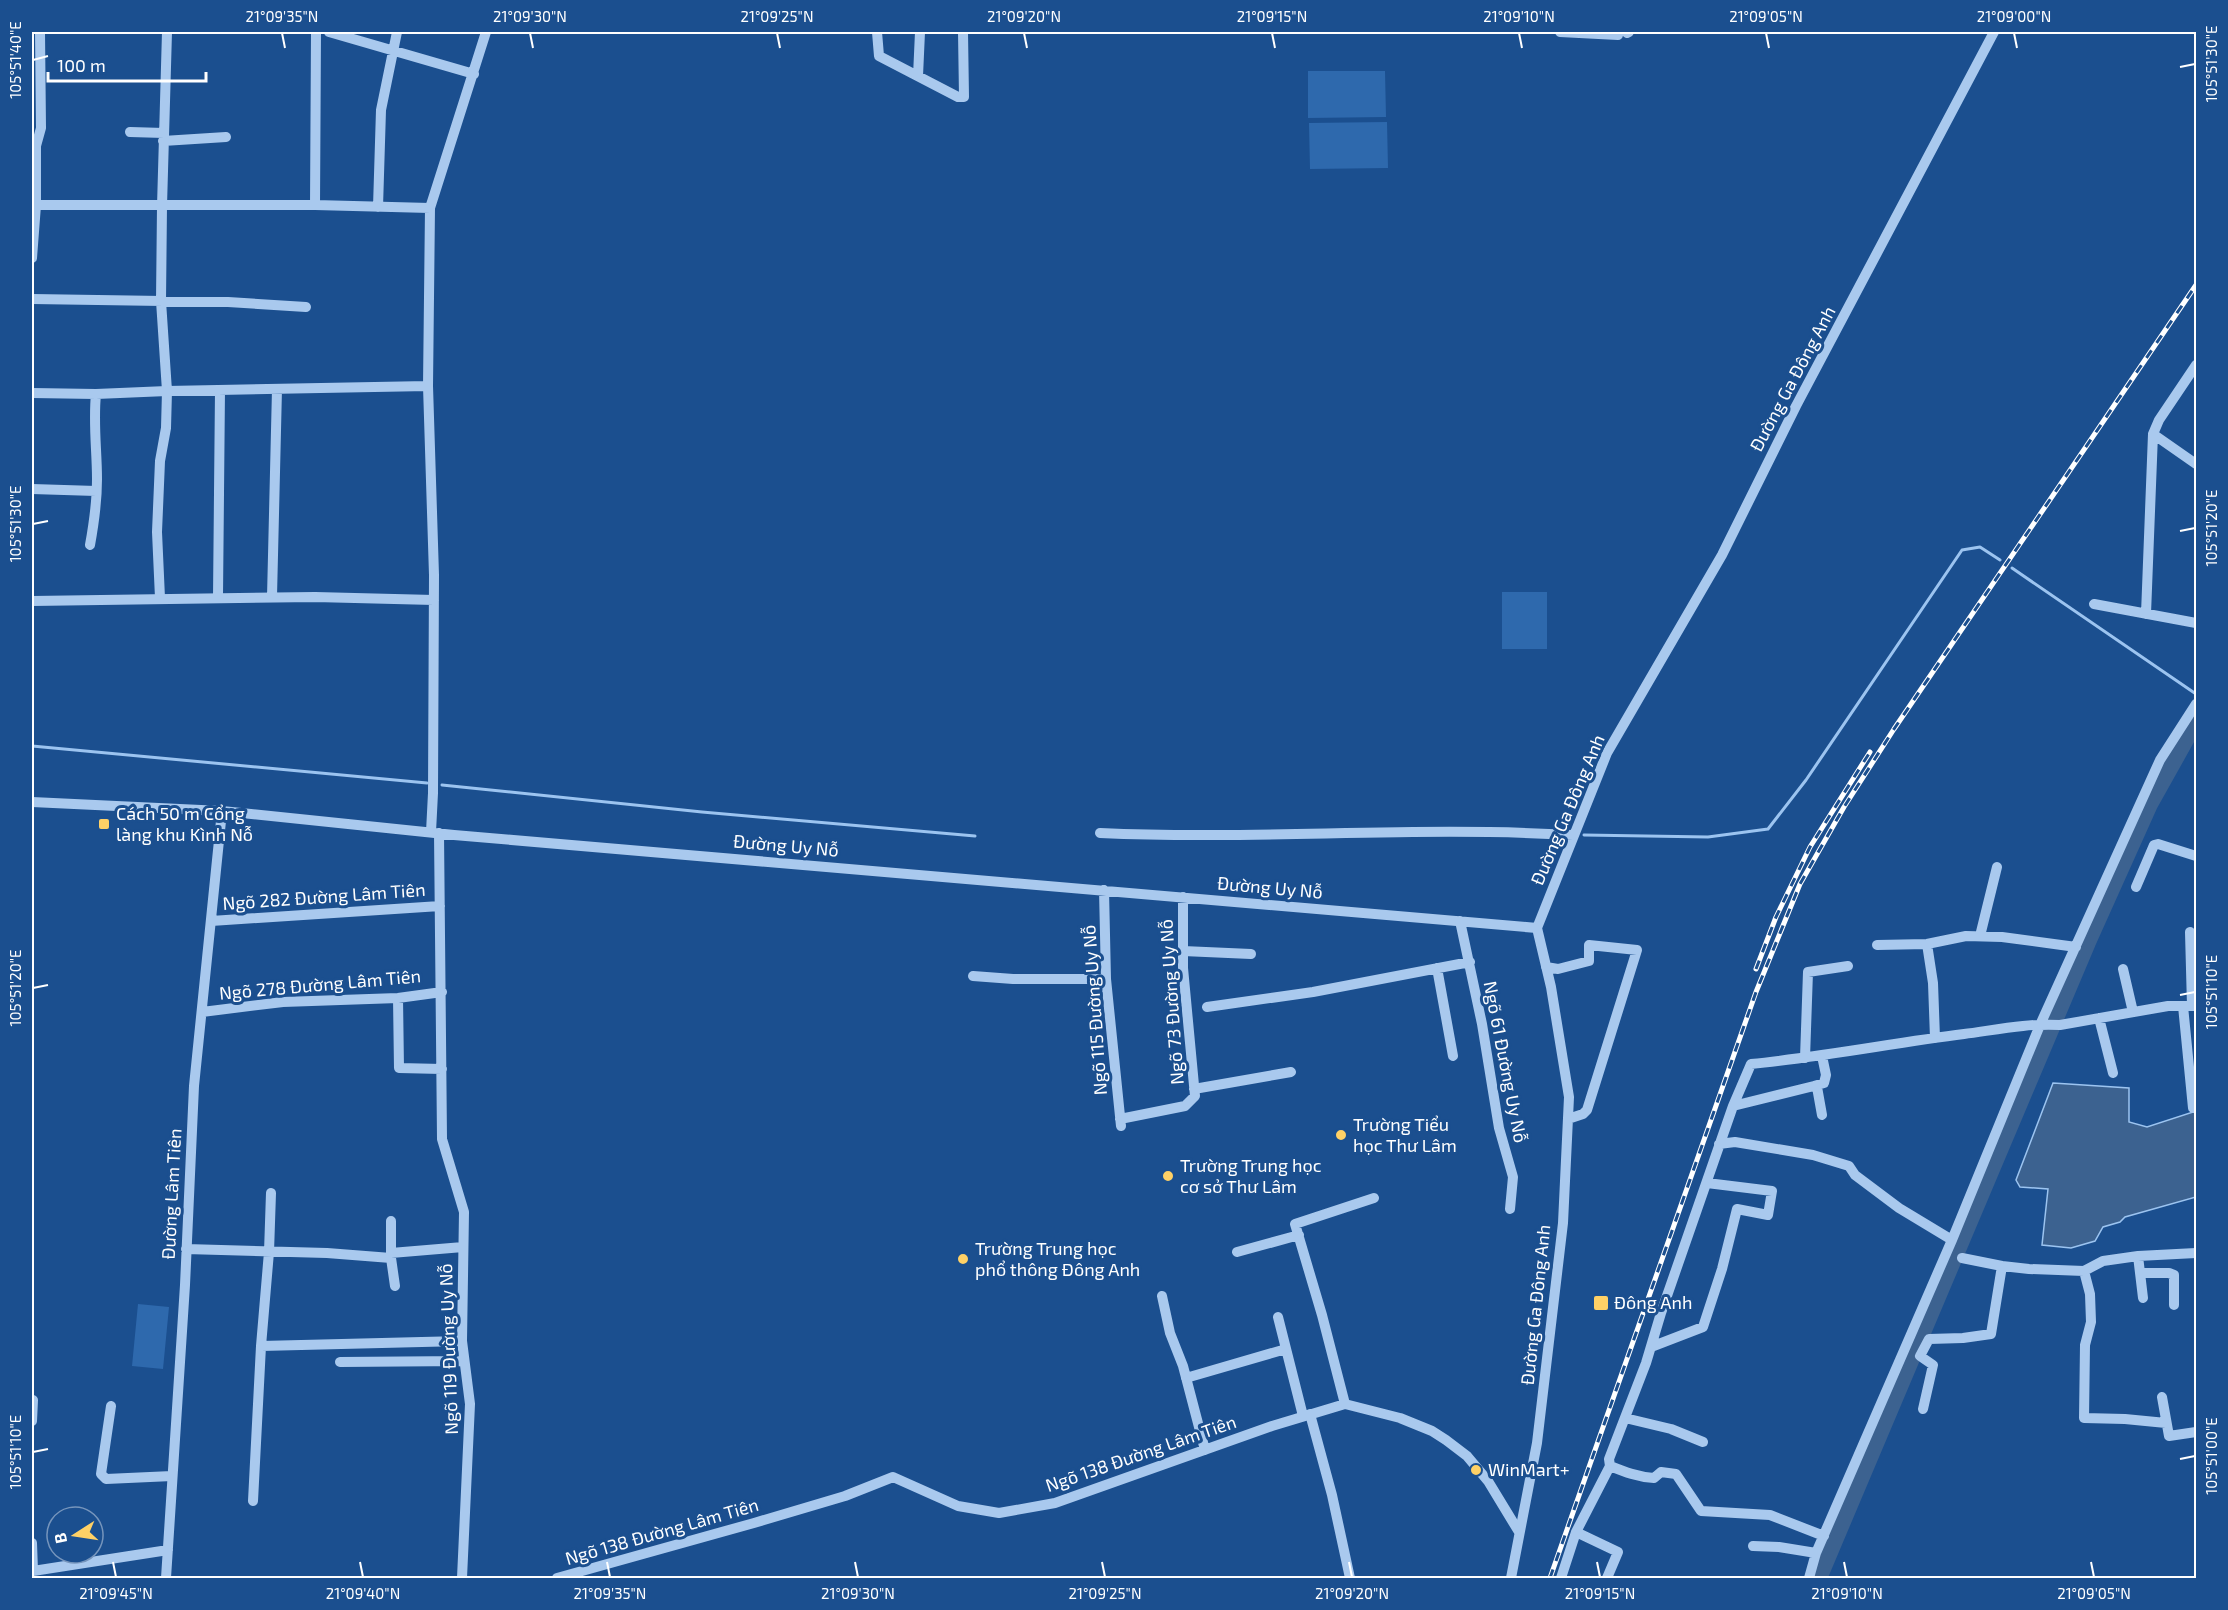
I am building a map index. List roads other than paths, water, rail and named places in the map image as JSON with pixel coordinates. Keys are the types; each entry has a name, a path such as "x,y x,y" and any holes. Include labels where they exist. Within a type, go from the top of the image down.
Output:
{"street":[{"path":"32,258 36,205 34,146 41,128 40,32"},
{"path":"160,598 157,532 160,461 166,428 167,391 161,302 167,32"},
{"path":"315,205 316,32"},
{"path":"329,32 474,74"},
{"path":"378,207 381,110 397,32"},
{"name":"Ngõ 119 Đường Uy Nỗ","path":"462,1578 470,1404 462,1341 464,1212 442,1138 440,906 433,793 434,600 428,386 430,208 486,32"},
{"path":"877,32 879,56 958,97 964,97 963,32"},
{"path":"918,76 920,32"},
{"path":"1560,32 1625,33"},
{"name":"Đường Ga Đông Anh","path":"1511,1578 1537,1443 1563,1223 1569,1097 1537,928 1607,753 1722,555 1796,406 1994,32"},
{"path":"130,132 164,137 226,137"},
{"path":"36,205 315,205 430,208"},
{"path":"32,299 228,302 306,307"},
{"path":"2146,614 2153,434 2159,420 2196,365"},
{"path":"32,393 96,394 428,386"},
{"path":"272,597 277,388"},
{"path":"218,597 220,390"},
{"path":"90,545 96,491 94,412 96,394"},
{"path":"2153,434 2196,464"},
{"path":"32,489 96,491"},
{"path":"32,601 218,597 434,600"},
{"path":"2094,604 2196,623"},
{"path":"1809,1578 1816,1553 2076,947 2160,760 2196,704"},
{"name":"Đường Uy Nỗ","path":"32,802 222,812 435,833 1537,928"},
{"name":"Đường Lâm Tiên","path":"166,1578 194,1086 222,812"},
{"path":"1100,833 1162,836 1375,832 1573,835"},
{"path":"2136,887 2154,845 2196,856"},
{"path":"1980,936 1997,867"},
{"name":"Ngõ 115 Đường Uy Nỗ","path":"1104,890 1106,979 1121,1123"},
{"name":"Ngõ 73 Đường Uy Nỗ","path":"1121,1123 1185,1106 1195,1096 1183,951 1183,897"},
{"name":"Ngõ 282 Đường Lâm Tiên","path":"211,921 440,906"},
{"name":"Ngõ 61 Đường Uy Nỗ","path":"1460,921 1470,962 1498,1128 1513,1178 1510,1209"},
{"path":"2190,932 2193,1108"},
{"path":"1877,945 1926,944 1966,936 1980,936 2076,947"},
{"path":"1926,944 1933,983 1935,1038"},
{"path":"1546,967 1558,969 1589,962 1589,945 1637,950 1587,1110 1583,1114 1568,1119"},
{"path":"1183,951 1251,954"},
{"path":"1207,1007 1313,992 1470,962"},
{"path":"1805,1058 1808,972 1848,966"},
{"path":"1437,968 1453,1056"},
{"path":"2123,969 2133,1012"},
{"path":"974,976 1013,979 1106,979"},
{"name":"Ngõ 278 Đường Lâm Tiên","path":"202,1012 283,1002 398,998 442,992"},
{"path":"398,998 399,1068 442,1069"},
{"path":"1561,1578 1576,1532 1610,1466 1609,1459 1651,1347 1719,1144 1751,1064 2042,1024 2060,1025 2168,1006 2191,1006"},
{"path":"2099,1018 2113,1073"},
{"path":"1733,1106 1824,1083 1826,1075 1822,1056"},
{"path":"1194,1089 1291,1072"},
{"path":"1814,1086 1817,1087 1822,1115"},
{"path":"1719,1144 1735,1142 1813,1155 1849,1166 1855,1175 1899,1208 1952,1240"},
{"path":"1651,1347 1703,1327 1722,1269 1737,1209 1768,1215 1772,1191 1707,1183"},
{"path":"253,1502 261,1346 270,1252 271,1193"},
{"path":"1374,1198 1295,1224 1345,1404 1400,1418 1432,1431 1446,1440 1467,1456 1488,1481 1519,1532"},
{"path":"391,1221 394,1286"},
{"path":"1237,1252 1299,1234"},
{"path":"186,1249 391,1256 463,1247"},
{"path":"1962,1258 2029,1269 2084,1271 2103,1261 2138,1256 2196,1253"},
{"path":"2138,1256 2143,1298"},
{"path":"1923,1409 1933,1365 1920,1356 1929,1339 1991,1334 2002,1266"},
{"path":"2084,1271 2090,1294 2091,1322 2085,1345 2084,1418 2166,1423"},
{"path":"2140,1273 2174,1275 2174,1305"},
{"path":"1162,1296 1170,1332 1186,1378 1205,1450"},
{"path":"1278,1317 1332,1495 1350,1578"},
{"path":"261,1346 462,1341"},
{"path":"1186,1378 1286,1349"},
{"path":"340,1362 464,1361"},
{"path":"2162,1396 2169,1436 2196,1432"},
{"path":"32,1421 33,1400"},
{"name":"Ngõ 138 Đường Lâm Tiên","path":"557,1578 845,1496 893,1477 958,1506 999,1513 1055,1503 1307,1415 1345,1404"},
{"path":"111,1407 101,1474 106,1479 172,1476"},
{"path":"1625,1418 1671,1429 1702,1442"},
{"path":"1610,1466 1651,1478 1661,1472 1676,1474 1701,1511 1770,1515 1824,1536"},
{"path":"1576,1532 1618,1552 1607,1578"},
{"path":"32,1543 33,1571 168,1550"},
{"path":"1753,1546 1779,1547 1816,1553"}],"waterway":[{"path":"1584,835 1708,837 1768,829 1806,780 1962,550 1980,547 2000,560"},
{"path":"2012,568 2196,694"},
{"path":"1817,1578 2086,942 2148,804 2196,718"},
{"path":"32,746 427,783"},
{"path":"442,785 702,812 975,836"}],"railway":[{"path":"1550,1578 1756,992 1800,884 1844,807 1894,729 2196,285"},
{"path":"1756,969 1776,917 1810,847 1870,752"}],"place":[{"name":"Cách 50 m Cổng làng khu Kình Nỗ","path":"104,824"},
{"name":"Trường Tiểu học Thư Lâm","path":"1341,1135"},
{"name":"Trường Trung học cơ sở Thư Lâm","path":"1168,1176"},
{"name":"Trường Trung học phổ thông Đông Anh","path":"963,1259"},
{"name":"Đông Anh","path":"1601,1303"},
{"name":"WinMart+","path":"1476,1470"}]}
